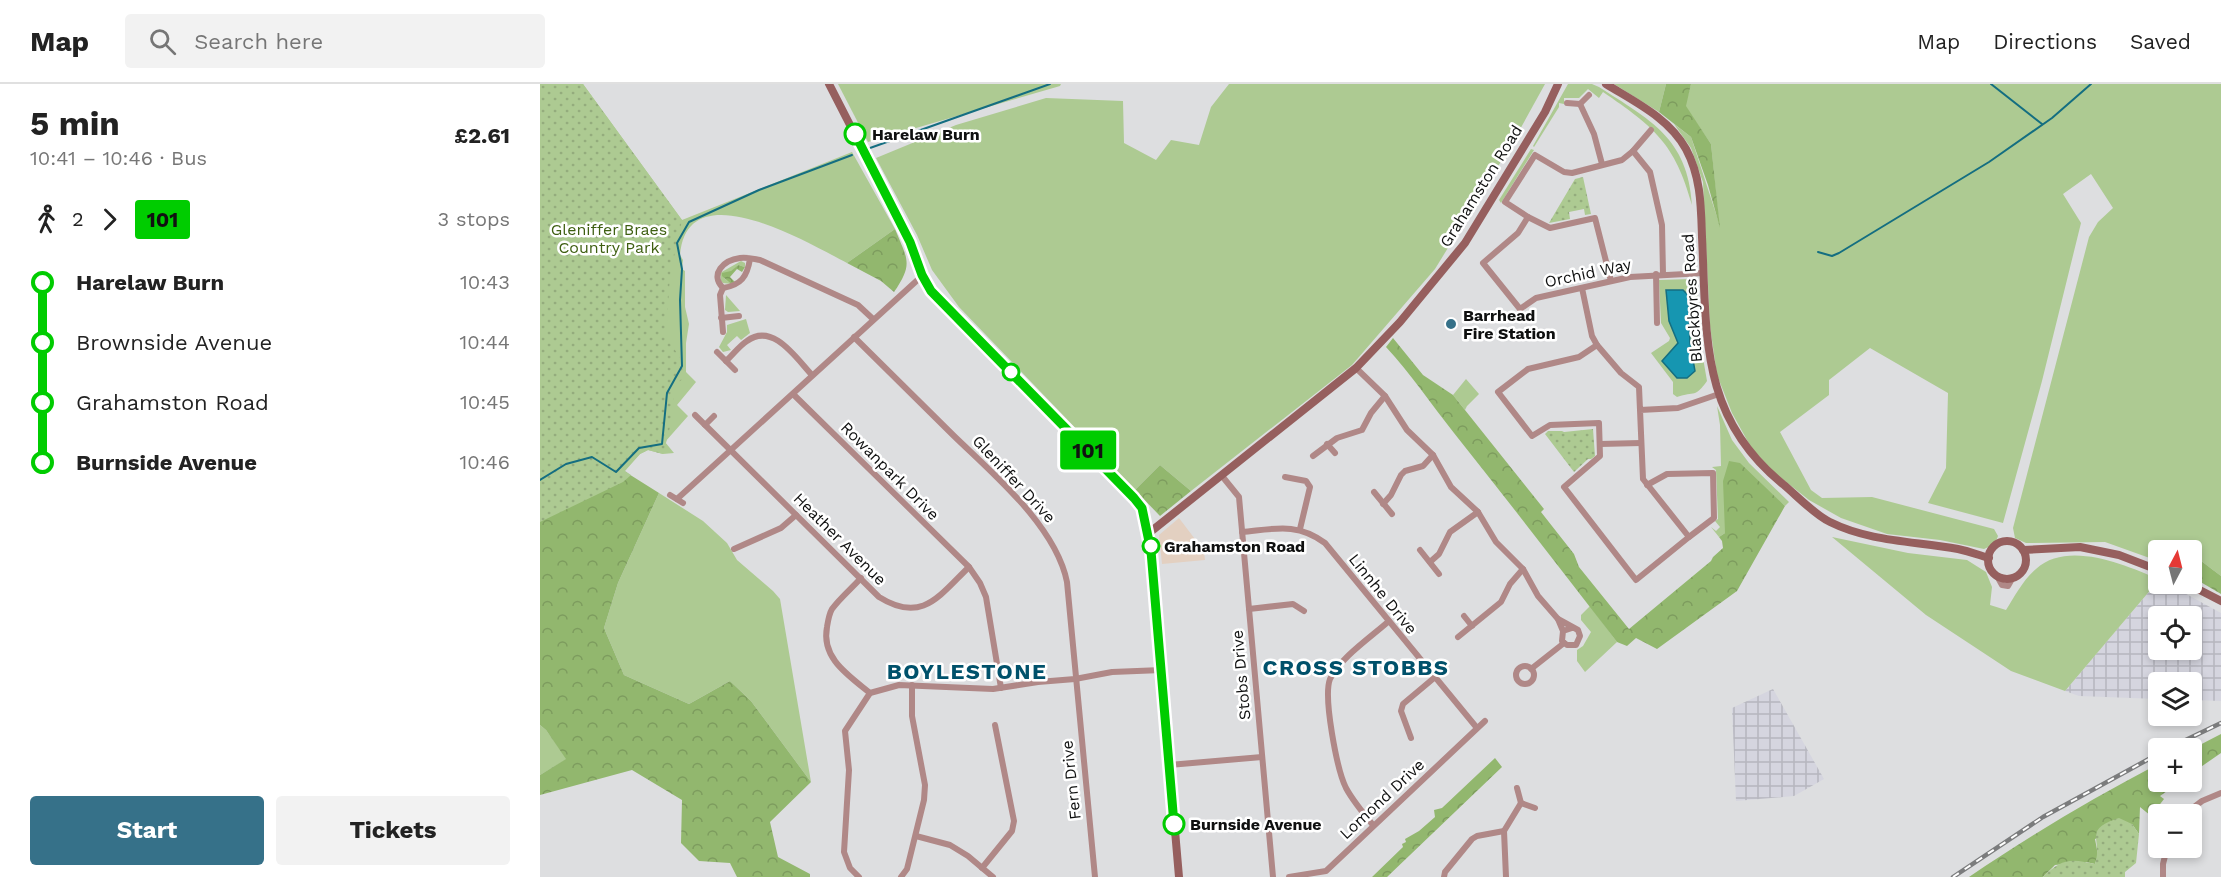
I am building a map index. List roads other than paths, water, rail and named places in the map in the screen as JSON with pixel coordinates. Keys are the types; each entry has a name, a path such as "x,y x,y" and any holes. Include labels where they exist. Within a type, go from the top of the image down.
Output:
{"main road":[{"path":"829,84 910,242 922,275 931,291 1142,508 1149,533 1179,877"},
{"name":"Grahamston Road","path":"1149,533 1356,368 1400,322 1466,243 1530,138 1558,84"},
{"name":"Blackbyres Road","path":"1606,84 1654,114 1668,126 1685,148 1699,188 1708,346 1719,394 1729,421 1755,460 1829,522 1884,540 1959,549 1989,558"},
{"path":"2013,542 2023,550 2026,561 2025,567 2012,579 1997,576 1991,570 1989,558 1991,552 2000,543 2013,542"},
{"path":"2023,550 2080,547 2119,555 2148,566"},
{"path":"2202,591 2221,601"}],"street":[{"path":"1568,104 1580,104 1589,95"},
{"path":"1580,104 1594,134 1602,164"},
{"path":"1611,280 1595,218 1550,228 1506,202 1535,155 1564,172 1572,172 1622,160 1634,151 1651,130"},
{"name":"Orchid Way","path":"1634,151 1650,172 1662,225 1657,323"},
{"name":"Orchid Way","path":"1528,217 1518,233 1483,263 1520,309 1536,298 1611,280 1660,274 1704,273"},
{"path":"723,288 717,279 722,266 737,258 760,260 858,305 873,319"},
{"path":"723,288 735,286 741,282 748,271 750,258"},
{"path":"670,495 680,501 812,375 922,275"},
{"path":"723,288 720,295 723,332"},
{"path":"1582,288 1592,336 1597,345 1621,373 1639,387 1642,477 1689,537"},
{"path":"721,318 739,316"},
{"path":"726,361 747,340 758,336 770,336 779,340 812,375"},
{"name":"Gleniffer Drive","path":"854,337 1013,494 1048,536 1064,568 1075,680"},
{"path":"1597,345 1579,357 1528,369 1498,392 1532,436 1550,425 1599,423 1600,456 1564,487 1636,580 1714,518 1713,473 1667,474 1647,485"},
{"path":"717,352 735,370"},
{"path":"1356,368 1386,396 1407,430 1433,455 1451,487 1478,512 1496,543 1523,569 1538,596 1558,619 1578,632 1580,639 1576,645 1570,646 1564,643 1558,619"},
{"name":"Rowanpark Drive","path":"793,394 969,567 986,597 1001,688"},
{"path":"1640,410 1678,408 1719,394"},
{"path":"1313,456 1341,436 1362,430 1371,413 1386,396"},
{"name":"Heather Avenue","path":"695,415 879,597 890,604 910,609 933,602 969,567"},
{"path":"705,424 714,416"},
{"path":"1600,444 1641,443"},
{"path":"1327,444 1335,453"},
{"path":"1383,504 1391,495 1401,475 1406,471 1423,466 1433,455"},
{"name":"Stobs Drive","path":"1222,476 1239,497 1273,877"},
{"path":"1242,532 1300,529 1310,488 1306,481 1285,477"},
{"path":"1374,492 1392,514"},
{"path":"1430,562 1439,554 1450,532 1478,512"},
{"path":"734,549 781,528 796,515"},
{"name":"Linnhe Drive","path":"1300,529 1325,543 1477,728"},
{"path":"737,538 741,545"},
{"path":"1420,550 1439,574"},
{"path":"1458,637 1501,602 1510,584 1523,569"},
{"path":"861,578 832,609 826,631 827,646 830,656 842,670 870,693"},
{"path":"1249,609 1293,604 1304,611"},
{"path":"1464,616 1472,626"},
{"path":"1372,825 1357,806 1343,780 1328,703 1328,690 1331,679 1340,664 1389,621"},
{"path":"1578,632 1585,627"},
{"path":"1563,632 1572,628"},
{"path":"1532,669 1564,643"},
{"path":"859,877 850,868 844,852 849,770 845,731 870,693 885,687 912,685 963,689 1001,688 1038,682 1075,680 1112,672 1162,670"},
{"path":"1411,738 1401,711 1403,704 1434,678"},
{"name":"Fern Drive","path":"1075,680 1095,877"},
{"path":"901,877 907,869 916,836 925,785 912,716 912,685"},
{"name":"Lomond Drive","path":"1289,877 1326,874 1372,825 1485,721"},
{"path":"982,868 1012,831 1014,821 995,725"},
{"path":"1169,765 1262,757"},
{"path":"1506,877 1504,831 1521,803 1517,788"},
{"path":"2198,804 2221,793"},
{"path":"1521,803 1535,808"},
{"path":"1442,877 1472,839 1504,831"},
{"path":"916,836 950,845 993,877"},
{"path":"2163,877 2165,858"}],"water":[{"path":"1666,290 1683,290 1688,295 1690,343 1695,371 1687,378 1677,378 1662,361 1678,343 1669,321"}],"waterway":[{"path":"870,148 1050,84"},
{"name":"Harelaw Burn","path":"1991,84 2042,124"},
{"path":"1818,252 1832,256 1839,253 1989,162 2052,118 2091,84"},
{"path":"540,480 566,464 592,457 616,472 639,448 662,444 667,393 682,366 680,300 682,269 677,243 689,222 759,190 852,155"}],"railway":[{"path":"2190,738 2221,723"},
{"path":"1953,877 2043,817 2148,759"}],"place":[{"name":"Harelaw Burn","path":"855,134"},
{"name":"Barrhead Fire Station","path":"1451,324"},
{"name":"Grahamston Road","path":"1151,546"},
{"name":"Burnside Avenue","path":"1174,824"}],"district":[{"name":"CROSS STOBBS","path":"1356,667"},
{"name":"BOYLESTONE","path":"967,671"}],"park label":[{"name":"Gleniffer Braes Country Park","path":"609,238"}]}
